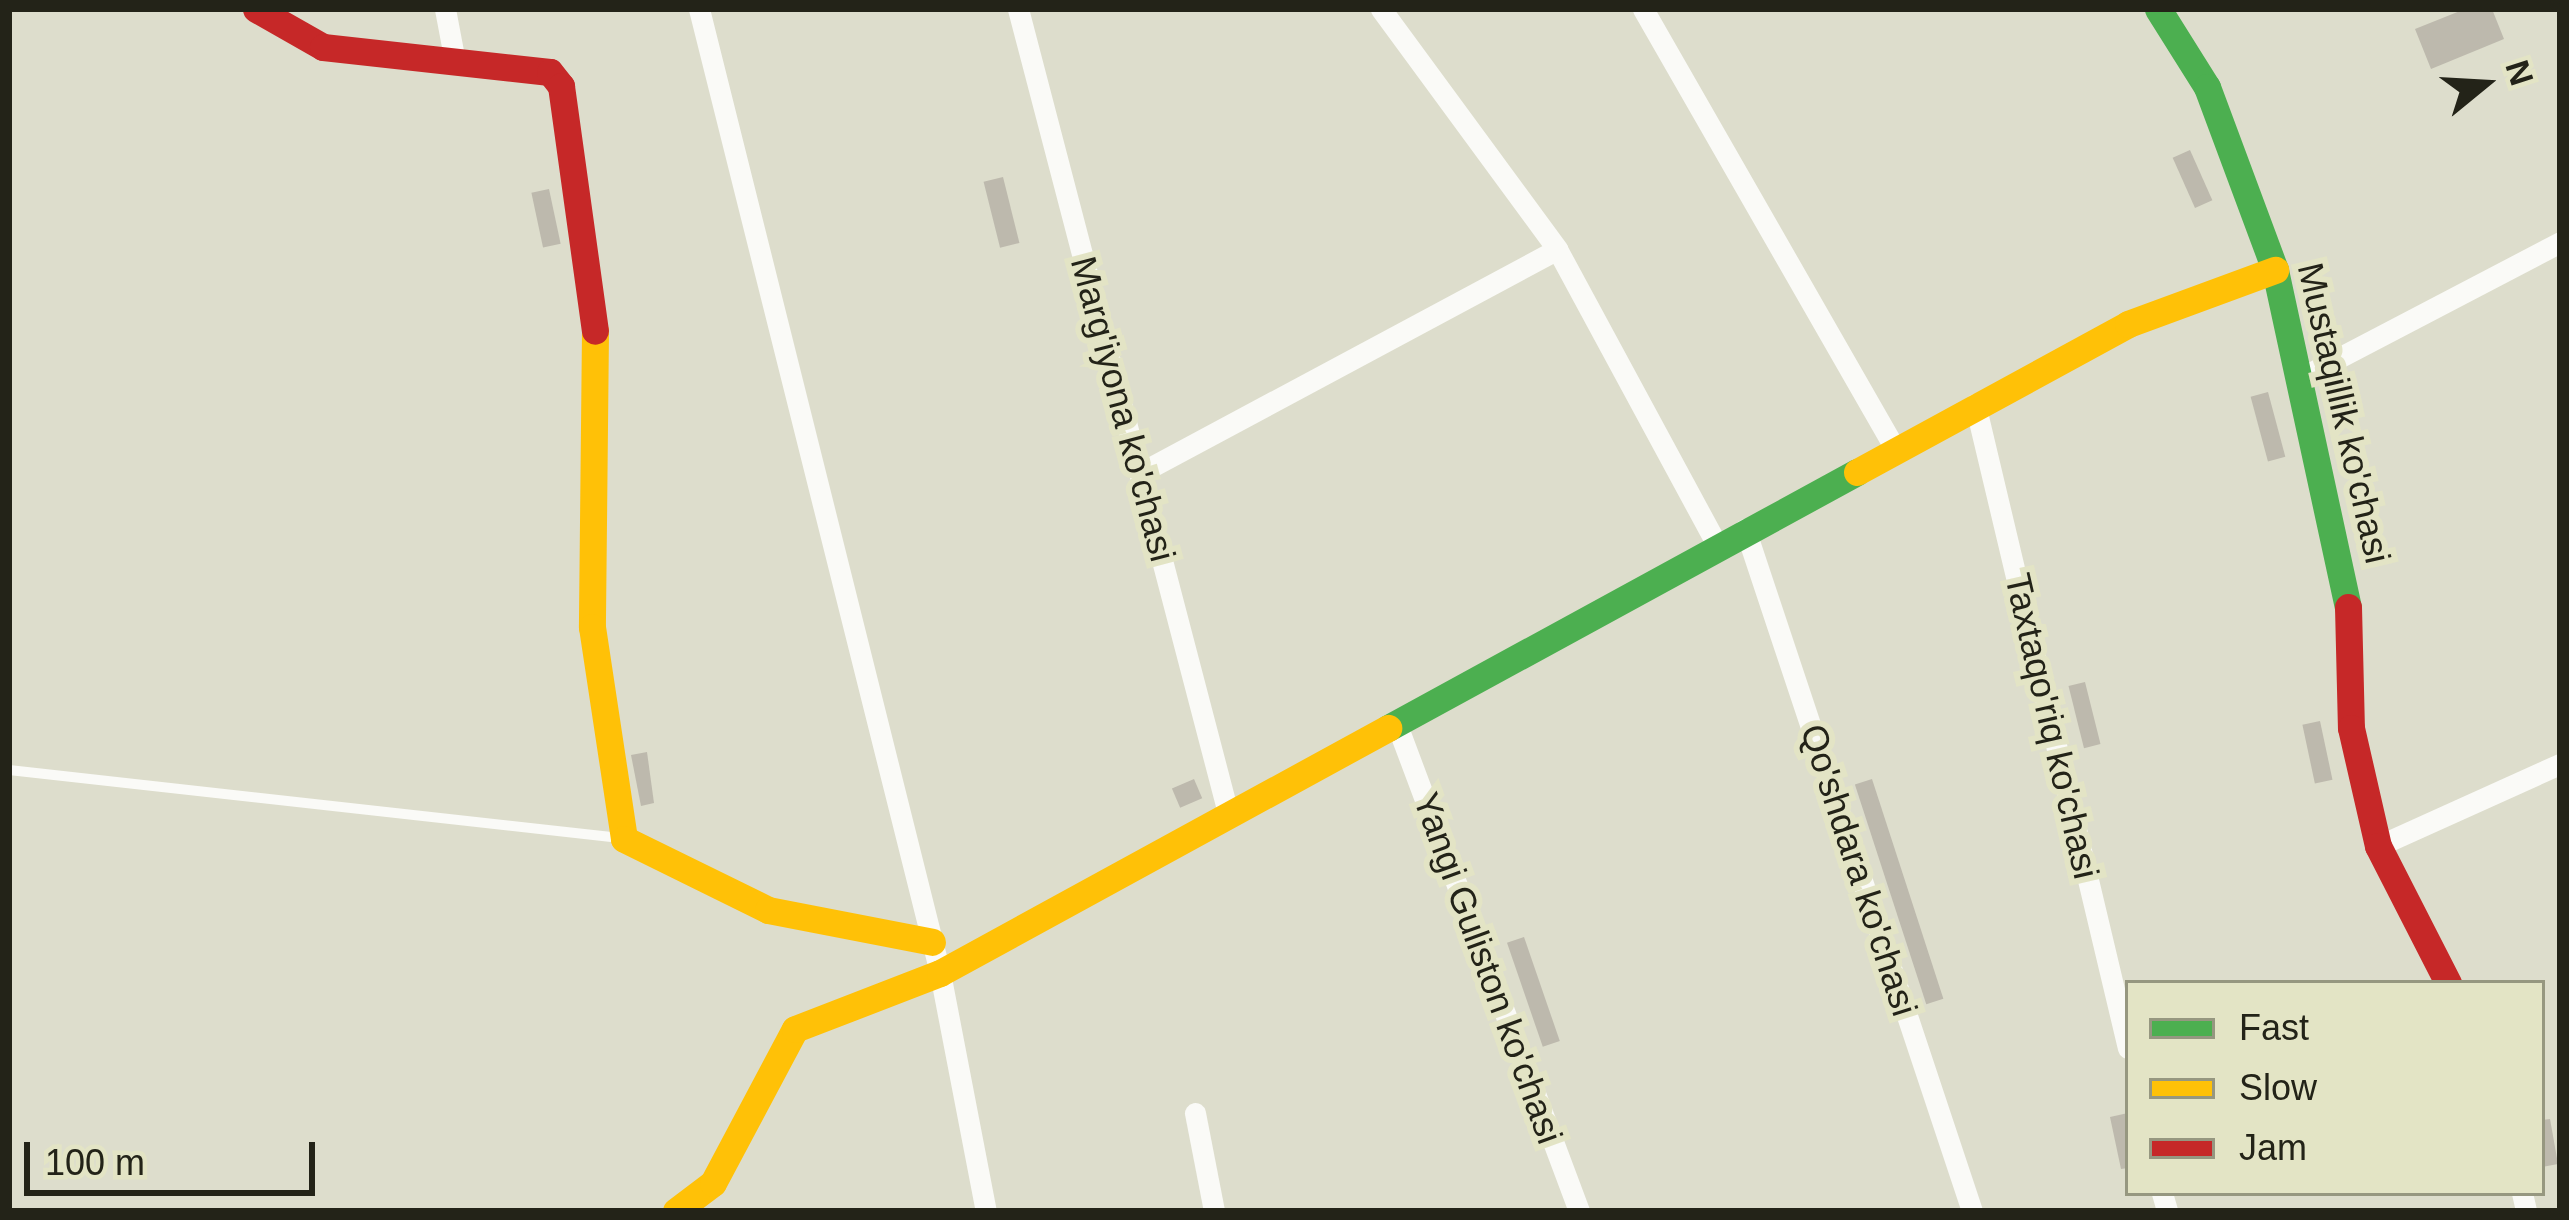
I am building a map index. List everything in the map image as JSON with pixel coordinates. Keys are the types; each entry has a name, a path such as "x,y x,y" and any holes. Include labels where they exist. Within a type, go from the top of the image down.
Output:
{"street":[{"path":"256,9 262,22 322,47 550,72 561,86 595,299 592,627 624,839 768,910 932,942"},
{"path":"445,9 455,62"},
{"path":"699,9 940,973 986,1211"},
{"name":"Marg'iyona ko'chasi","path":"1018,9 1227,809"},
{"path":"1381,9 1557,250 1717,545"},
{"path":"1643,9 1894,447"},
{"name":"Mustaqillik ko'chasi","path":"2158,9 2207,87 2275,270 2306,375 2347,574 2351,728 2378,846 2446,980"},
{"path":"2306,375 2560,242"},
{"path":"1140,473 1557,250"},
{"path":"676,1211 712,1183 795,1029 940,973 1227,809 1397,725 1894,447 2128,324 2275,270"},
{"name":"Taxtaqo'riq ko'chasi","path":"1975,404 2125,1035"},
{"name":"Qo'shdara ko'chasi","path":"1745,529 1972,1211"},
{"name":"Yangi Guliston ko'chasi","path":"1397,725 1579,1211"},
{"path":"2378,846 2560,764"},
{"path":"1195,1113 1214,1211"}],"lane":[{"path":"9,770 624,839"}],"building":[{"path":"2465,9 2492,9 2504,39 2431,69 2415,29"},
{"path":"2190,150 2212,200 2195,208 2173,158"},
{"path":"1003,177 1019,243 1000,248 984,182"},
{"path":"549,189 561,244 543,248 531,193"},
{"path":"2268,392 2285,457 2268,461 2251,397"},
{"path":"2085,682 2100,744 2084,748 2069,686"},
{"path":"2320,721 2332,780 2315,783 2302,725"},
{"path":"647,752 654,803 641,806 631,755"},
{"path":"1194,779 1202,798 1180,808 1172,788"},
{"path":"1872,779 1943,999 1926,1004 1855,785"},
{"path":"1524,937 1560,1041 1543,1047 1507,943"},
{"path":"2125,1114 2125,1168 2121,1169 2110,1117"},
{"path":"2550,1119 2558,1164 2545,1166 2545,1120"}],"traffic: fast":[{"path":"2158,9 2207,87 2275,270 2348,607"},
{"path":"1388,728 1857,472"}],"traffic: slow":[{"path":"1857,472 2128,324 2275,270"},
{"path":"595,331 592,627 624,839 768,910 932,942"},
{"path":"676,1211 713,1183 795,1029 940,973 1388,728"}],"traffic: jam":[{"path":"256,9 323,47 550,72 561,86 595,331"},
{"path":"2348,607 2351,728 2378,846 2446,980"}]}
